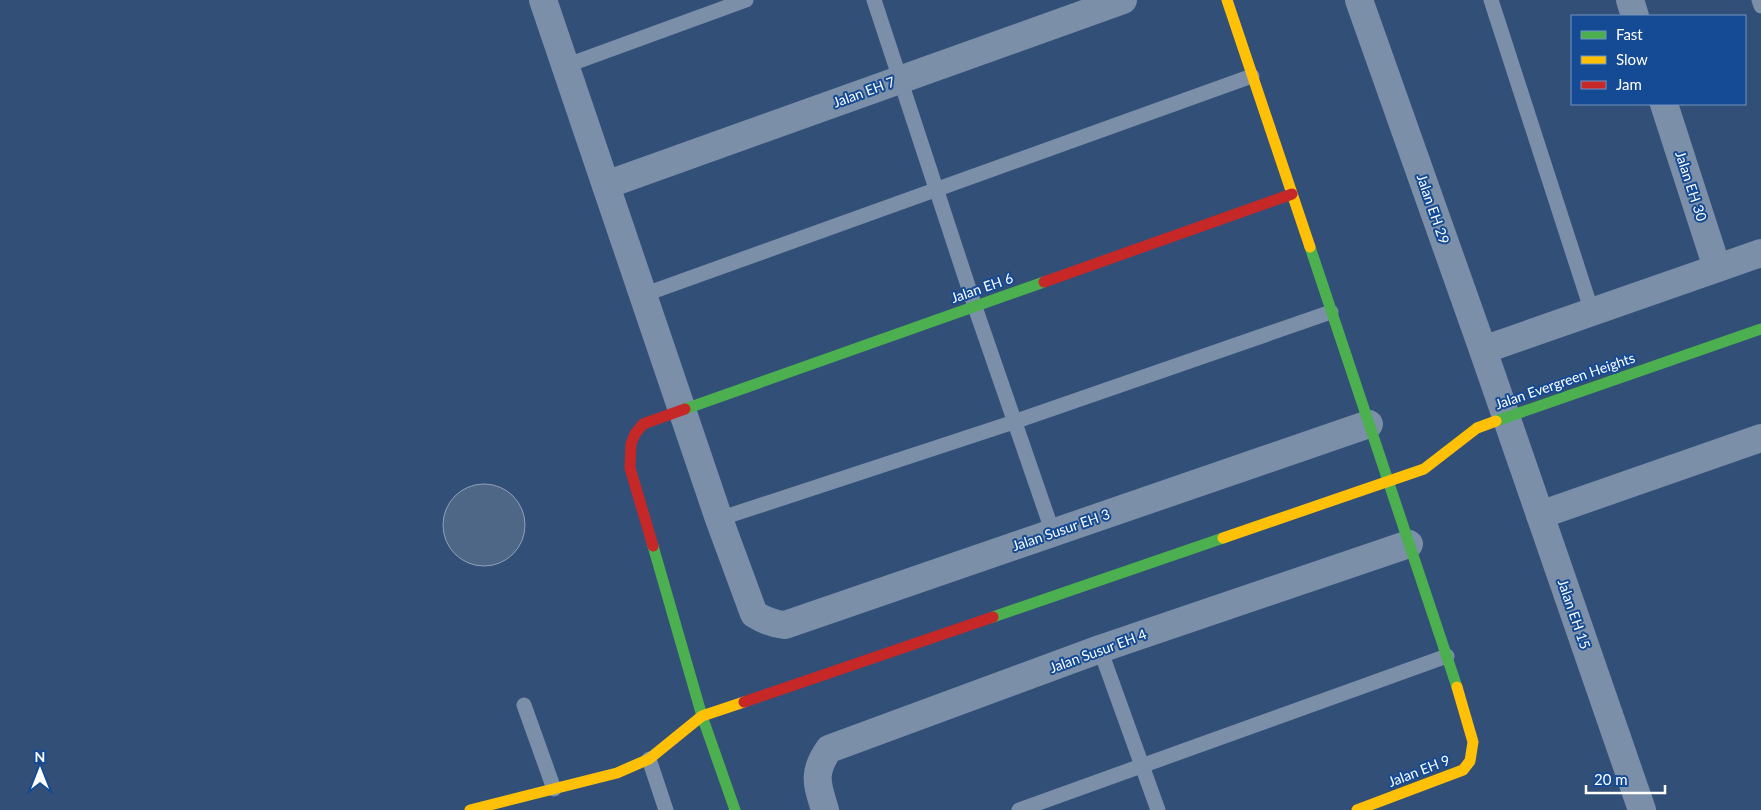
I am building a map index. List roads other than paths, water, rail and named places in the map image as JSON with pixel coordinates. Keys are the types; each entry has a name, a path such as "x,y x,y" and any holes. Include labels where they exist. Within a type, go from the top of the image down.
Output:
{"street":[{"path":"543,0 719,519"},
{"name":"Jalan EH 7","path":"606,185 1122,0"},
{"path":"1227,0 1447,656"},
{"name":"Jalan EH 29","path":"1359,0 1483,350 1505,418"},
{"path":"1630,0 1635,15"},
{"name":"Jalan EH 30","path":"1664,105 1717,268"},
{"name":"Jalan EH 6","path":"735,810 702,716 630,468 631,443 635,432 643,424 1292,194"},
{"path":"1483,350 1761,253"},
{"name":"Jalan Evergreen Heights","path":"702,716 1424,469 1478,428 1761,329"},
{"name":"Jalan EH 15","path":"1505,418 1642,810"},
{"name":"Jalan Susur EH 3","path":"719,519 754,614 774,624 785,625 1369,424"},
{"path":"1540,516 1761,438"},
{"name":"Jalan Susur EH 4","path":"822,800 818,776 820,762 829,749 1100,649 1409,544"},
{"name":"Jalan EH 9","path":"1358,810 1379,806 1463,770 1470,761 1473,742 1447,656"},
{"path":"470,810 617,773 649,759 702,716"}],"lane":[{"path":"565,66 746,0"},
{"path":"874,0 975,307 1053,533"},
{"path":"1491,0 1592,312"},
{"path":"1759,0 1761,6"},
{"path":"643,295 1252,76"},
{"path":"719,519 1014,422 1331,312"},
{"path":"1100,649 1158,810"},
{"path":"1019,810 1447,656"},
{"path":"524,705 554,788"},
{"path":"649,759 666,810"}]}
